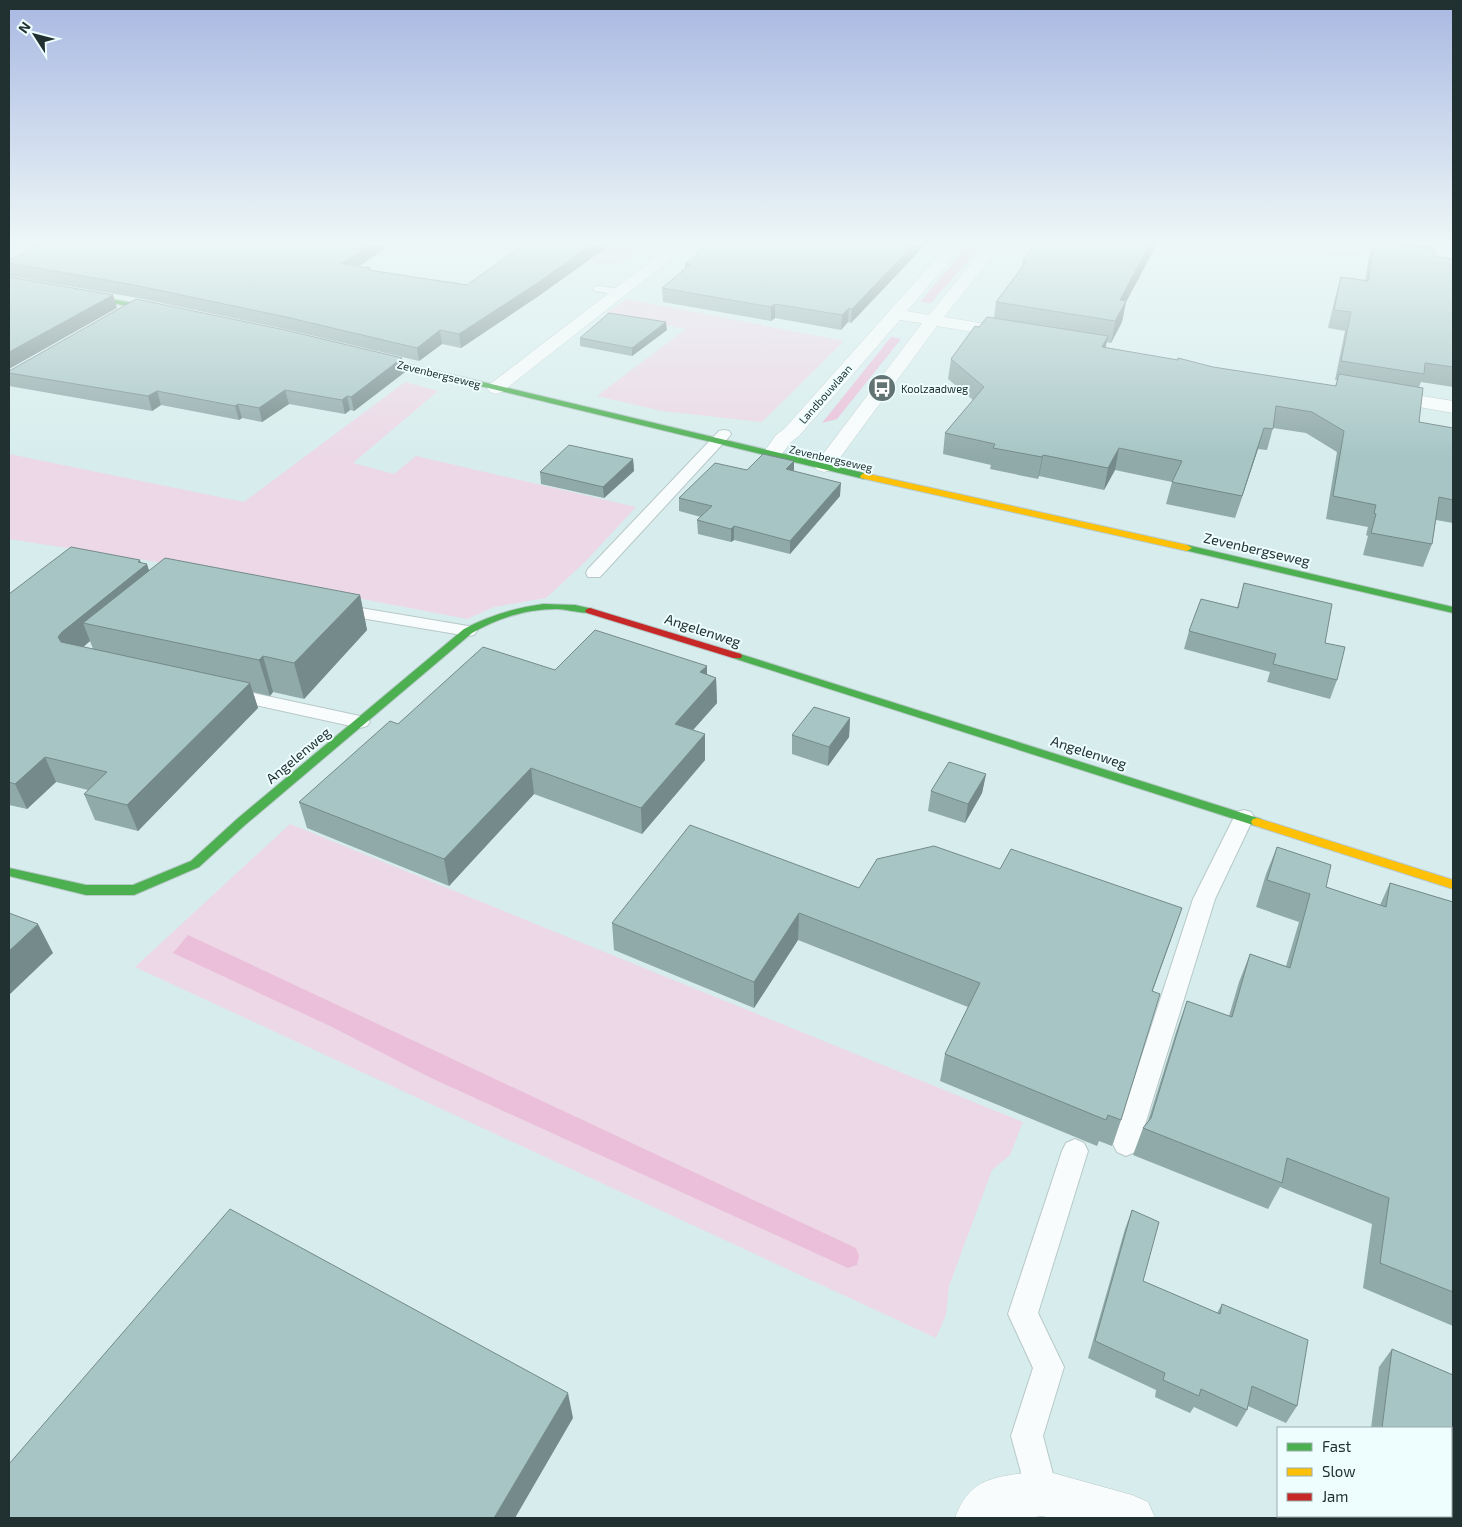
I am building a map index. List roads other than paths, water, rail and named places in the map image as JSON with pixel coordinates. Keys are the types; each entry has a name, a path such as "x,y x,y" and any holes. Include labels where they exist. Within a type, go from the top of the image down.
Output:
{"street":[{"path":"112,320 120,315"},
{"path":"496,388 591,315"},
{"name":"Landbouwlaan","path":"775,449 894,315"},
{"path":"902,315 1030,337"},
{"path":"826,461 937,315"},
{"name":"Zevenbergseweg","path":"355,353 605,413 826,461 862,476 1053,517 1453,610"},
{"path":"1365,393 1453,407"},
{"name":"Angelenweg","path":"9,872 86,890 134,890 195,864 241,822 468,631 481,623 516,612 572,606 652,629 1453,885"},
{"path":"984,1510 1042,1493 1132,1518"}],"lane":[{"path":"594,573 721,437"},
{"path":"322,606 468,631"},
{"path":"215,691 360,722"},
{"path":"1126,1144 1204,899 1244,817"},
{"path":"1042,1493 1027,1436 1050,1367 1023,1314 1075,1151"}],"place":[{"name":"Koolzaadweg","path":"882,388"}]}
